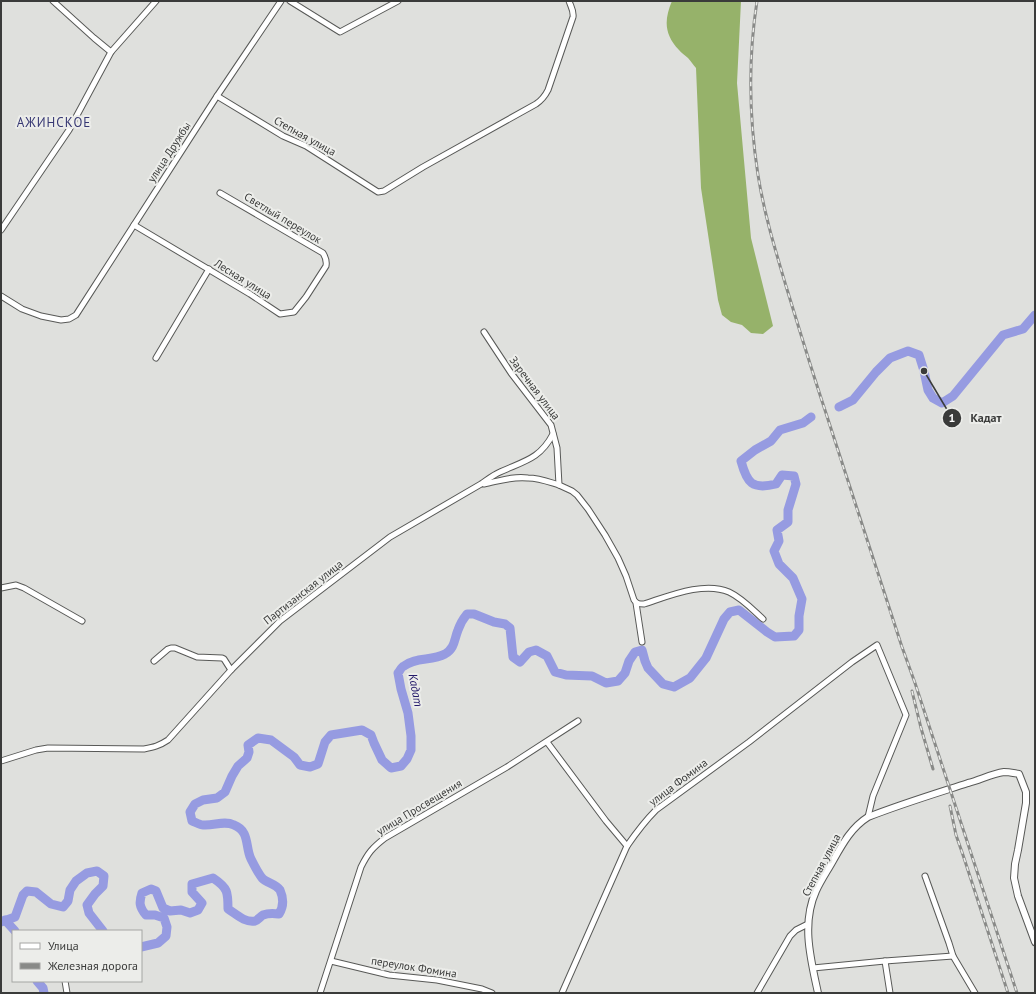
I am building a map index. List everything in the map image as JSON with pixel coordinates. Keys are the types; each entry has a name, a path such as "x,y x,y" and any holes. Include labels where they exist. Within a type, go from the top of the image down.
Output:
{"street":[{"path":"53,1 111,52"},
{"path":"1,230 69,130 111,52 156,1"},
{"name":"улица Дружбы","path":"1,296 22,309 41,316 61,320 69,319 76,315 217,96 282,1"},
{"path":"290,1 340,32 398,1"},
{"name":"Степная улица","path":"217,96 283,136 306,146 378,192 384,191 423,167 541,100 548,90 573,18 573,9 569,1"},
{"name":"Светлый переулок","path":"220,193 323,254 327,261 326,266"},
{"name":"Лесная улица","path":"134,225 250,294 280,314 294,312 306,297 326,266"},
{"path":"156,358 208,269"},
{"name":"Заречная улица","path":"484,332 511,373 548,420 553,429 557,448 559,485"},
{"name":"Партизанская улица","path":"1,761 36,750 48,748 144,749 157,747 168,740 231,670 280,621 390,537 496,474 534,457 548,443 553,434"},
{"path":"481,484 510,478 527,477 559,485 578,495 605,534 626,576 636,603 642,642"},
{"path":"1,588 16,585 24,588 82,621"},
{"path":"636,603 644,604 681,592 713,588 730,592 763,619"},
{"name":"улица Фомина","path":"562,993 584,947 627,846 642,825 656,810 749,742 852,662 877,645 906,715 873,796 868,817"},
{"path":"154,661 168,649 175,648 197,656 222,658 231,670"},
{"name":"улица Просвещения","path":"320,993 362,867 367,855 374,846 385,838 507,767 578,721"},
{"path":"547,742 606,821 627,846"},
{"path":"868,817 985,777 1006,772 1019,774 1026,792 1026,803 1015,864 1014,878 1018,896 1035,942"},
{"name":"Степная улица","path":"818,993 809,945 809,913 816,891 840,848 855,826 868,817"},
{"path":"925,876 953,956 975,993"},
{"path":"758,993 790,936 796,930 808,924"},
{"path":"813,968 953,956"},
{"name":"переулок Фомина","path":"331,961 389,975 437,980 482,989 492,993"},
{"path":"885,961 890,993"},
{"path":"65,982 67,993"}],"green space":[{"path":"672,1 741,1 737,83 751,238 773,326 763,334 751,333 742,325 731,322 722,315 718,300 701,188 696,68 670,38 667,21 669,8"}],"waterway":[{"name":"Кадат","path":"839,407 853,400 876,372 890,358 908,351 919,355 928,390 933,398 942,403 953,396 1003,335 1023,329 1035,315"},
{"name":"Кадат","path":"142,947 158,943 166,936 167,927 164,918 155,915 146,915 141,907 140,899 142,893 151,889 156,891 163,908 170,911 181,910 190,913 198,910 202,903 192,892 192,884 213,878 222,885 226,891 228,898 228,909 241,918 248,921 255,921 265,914 279,914 283,902 280,890 276,886 264,880 259,874 249,854 243,831 234,825 226,823 203,825 192,821 190,812 195,804 203,800 217,798 225,792 238,766 247,758 249,752 248,745 258,738 271,740 294,757 300,765 310,767 318,764 325,742 331,735 362,730 371,735 382,760 391,768 401,766 407,759 411,750 411,736 408,713 398,673 402,667 408,663 435,658 448,652 451,649 460,626 467,614 474,614 494,622 505,624 510,628 513,657 520,662 529,652 536,650 547,656 555,672 566,675 592,676 606,683 618,681 625,673 629,661 635,652 642,650 648,668 663,684 674,687 690,678 706,658 724,619 730,612 739,610 775,637 794,636 799,630 799,616 802,599 793,578 779,564 774,551 779,541 777,530 788,522 788,510 796,484 794,476 782,475 776,484 768,486 756,485 748,480 741,461 755,450 771,441 780,430 803,423 811,417"},
{"name":"Кадат","path":"1,922 15,917 23,895 27,891 36,892 51,904 63,907 68,901 70,890 76,881 87,873 97,871 104,876 103,886 87,905 89,913 102,930"},
{"path":"5,920 14,930"},
{"path":"38,982 43,988 44,993"}],"railway":[{"path":"757,1 752,44 751,110 758,175 770,231 862,526 1017,993"},
{"path":"912,691 933,769"},
{"path":"950,806 956,835 1008,993"}],"place":[{"name":"Кадат","path":"924,371"}],"district":[{"name":"АЖИНСКОЕ","path":"54,122"}]}
